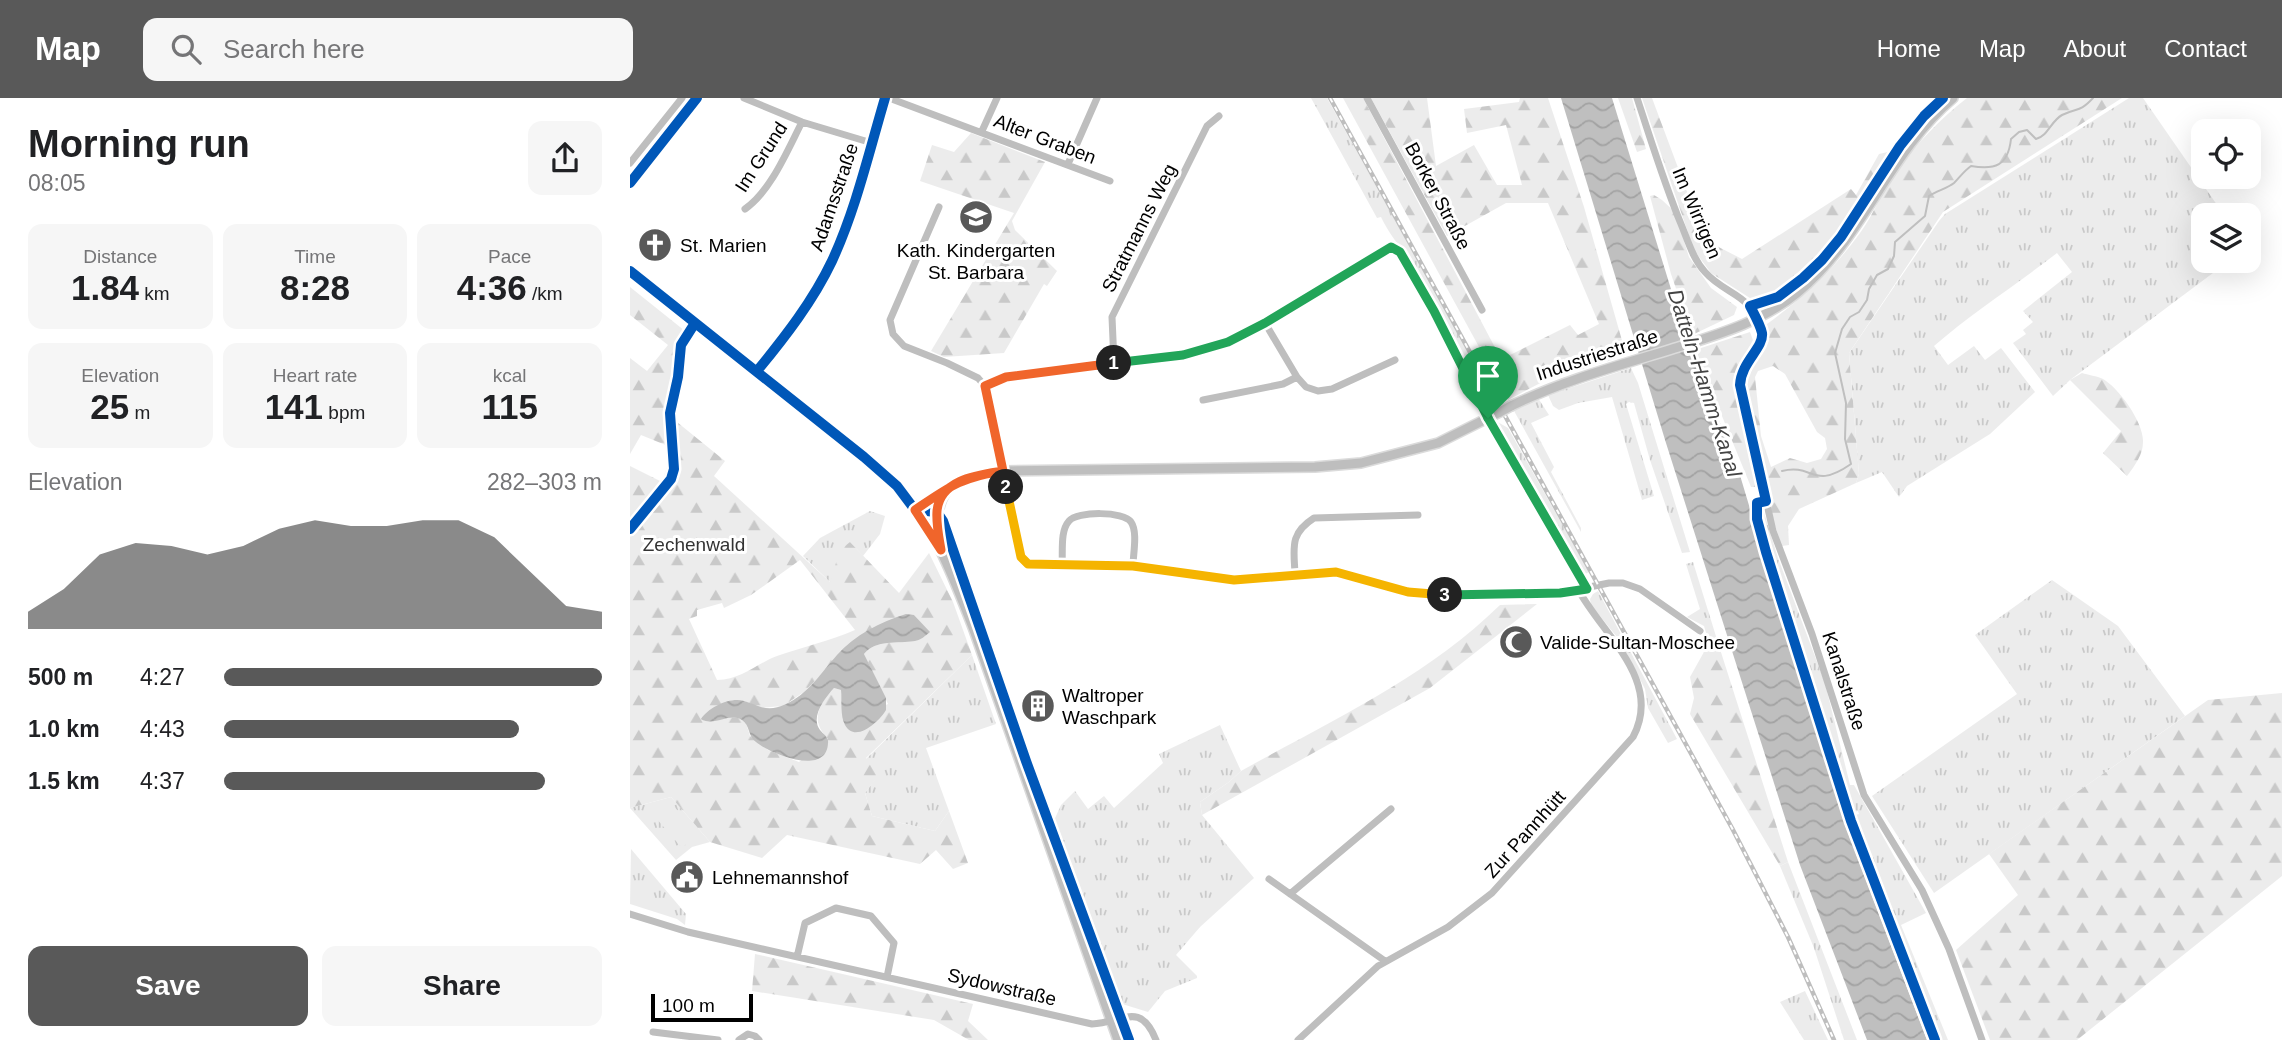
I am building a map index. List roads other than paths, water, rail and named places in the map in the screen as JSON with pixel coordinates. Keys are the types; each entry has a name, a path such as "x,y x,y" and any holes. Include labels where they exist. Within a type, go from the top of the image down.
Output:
{"main road":[{"name":"Industriestraße","path":"915,510 950,485 979,475 1003,471 1315,467 1361,463 1438,443 1560,384 1734,330 1794,295 1827,265 1850,235 1906,148 1953,98"},
{"path":"630,271 897,486 941,550 974,630 1118,1040"},
{"path":"941,550 937,512 939,502 950,485"}],"street":[{"path":"630,163 682,98"},
{"path":"630,183 697,98"},
{"path":"744,98 802,122 872,143"},
{"name":"Alter Graben","path":"887,98 982,131 1110,181"},
{"name":"Adamsstraße","path":"757,371 805,308 831,262 848,221 887,98"},
{"path":"982,131 997,98"},
{"path":"1068,164 1097,98"},
{"name":"Borker Straße","path":"1367,98 1482,310"},
{"name":"Im Wirrigen","path":"1637,98 1671,200 1695,258 1715,281 1745,300 1756,319"},
{"name":"Stratmanns Weg","path":"1114,363 1112,317 1207,126 1219,116"},
{"name":"Im Grund","path":"745,209 755,202 780,164 802,122"},
{"path":"939,207 890,320 893,334 904,346 978,378 985,386 1022,561 1039,565 1133,566 1234,580 1336,572 1408,592 1460,596 1583,590 1609,583 1630,584 1700,631"},
{"name":"Zur Pannhütt","path":"1265,323 1388,248 1396,249 1434,311 1488,418 1583,590 1620,649 1637,682 1643,708 1638,729 1620,753 1492,893 1448,927 1385,961 1298,1040"},
{"name":"Kanalstraße","path":"1756,319 1762,334 1761,340 1743,369 1740,385 1773,531 1812,634 1864,795 1922,890 1950,949 1982,1040"},
{"path":"985,386 1006,377 1183,355 1228,342 1265,323 1297,377 1306,387 1318,391 1332,389 1395,360"},
{"path":"1203,400 1283,384 1297,377"},
{"path":"1062,564 1064,531 1069,520 1081,514 1126,516 1132,523 1133,566"},
{"path":"1295,574 1293,542 1301,526 1314,519 1418,515"},
{"path":"1290,894 1391,809"},
{"path":"1269,879 1385,961"},
{"path":"797,957 805,923 836,908 871,916 894,943 887,977"},
{"name":"Sydowstraße","path":"630,914 688,932 1092,1024 1111,1020"},
{"path":"1111,1020 1138,1018 1149,1024 1156,1040"},
{"path":"653,1032 718,1040"},
{"path":"739,1040 748,1034 759,1040"}],"water":[{"path":"1561,98 1612,98 1683,328 1739,472 1844,822 1927,1040 1867,1040 1800,865 1666,443"},
{"path":"906,614 914,615 930,632 917,640 875,646 864,654 886,698 886,710 867,729 861,732 849,730 842,717 841,690 834,688 818,714 817,725 828,741 825,753 818,759 797,760 763,747 753,740 745,722 737,718 711,721 701,719 714,707 732,700 769,708 794,700 808,689 852,641 877,625"}],"waterway":[{"path":"1782,471 1801,470 1820,476 1838,472 1851,464 1845,439 1846,403 1835,353 1842,329 1867,300 1869,289 1877,275 1888,269 1894,256 1895,242 1925,216 1929,196 1954,183 1971,166 1987,167 1999,164 2007,155 2011,139 2019,132 2027,130 2036,139 2047,132 2058,118 2081,108 2093,98"}],"railway":[{"path":"1330,98 1732,828 1788,937 1834,1040"}],"place":[{"name":"Kath. Kindergarten St. Barbara","path":"976,217"},
{"name":"St. Marien","path":"655,245"},
{"name":"Valide-Sultan-Moschee","path":"1516,642"},
{"name":"Waltroper Waschpark","path":"1038,706"},
{"name":"Lehnemannshof","path":"687,877"}],"water label":[{"name":"Datteln-Hamm-Kanal","path":"1705,383"}],"park label":[{"name":"Zechenwald","path":"694,544"}]}
